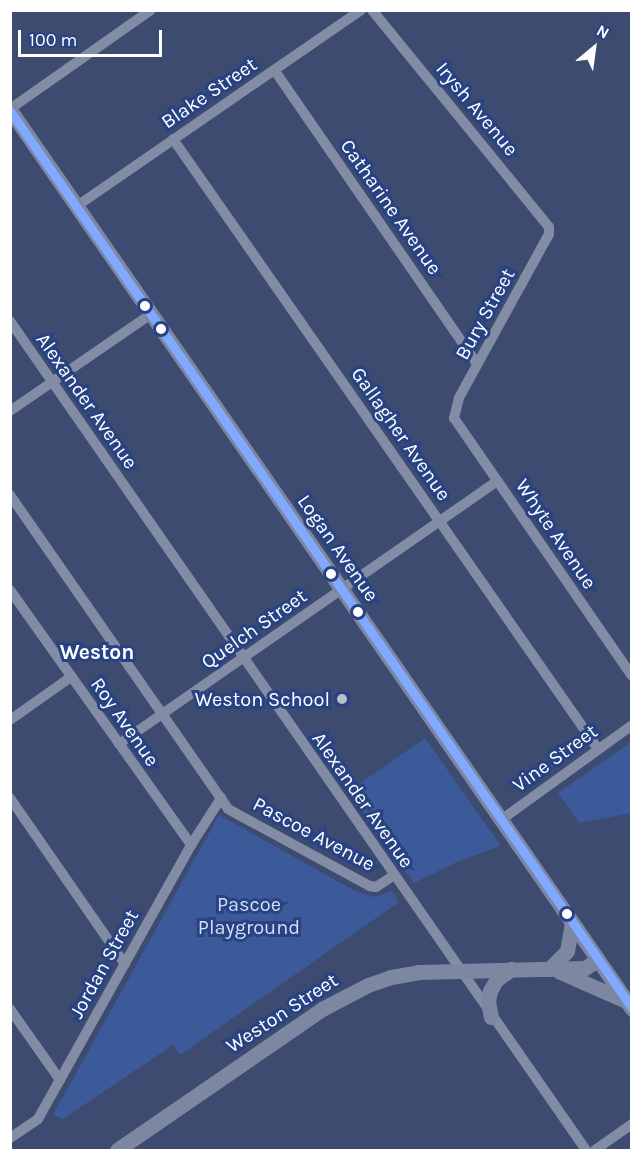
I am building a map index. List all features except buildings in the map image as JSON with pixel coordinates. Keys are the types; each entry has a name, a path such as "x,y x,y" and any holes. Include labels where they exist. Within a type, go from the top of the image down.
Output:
{"main road":[{"name":"Logan Avenue","path":"10,110 628,1005"},
{"path":"572,924 567,951 549,969 583,980 628,1005"},
{"name":"Weston Street","path":"117,1150 322,1009 352,992 391,976 459,970 585,968 597,960"},
{"path":"491,1017 488,1002 490,990 496,980 511,969"}],"street":[{"path":"10,110 151,10"},
{"name":"Blake Street","path":"77,206 361,10"},
{"name":"Irysh Avenue","path":"372,10 544,219 549,234"},
{"name":"Catharine Avenue","path":"274,71 477,364"},
{"name":"Gallagher Avenue","path":"173,139 598,750"},
{"name":"Bury Street","path":"454,412 477,364 549,234"},
{"path":"10,411 151,314"},
{"name":"Alexander Avenue","path":"10,321 393,876 586,1150"},
{"name":"Whyte Avenue","path":"454,412 455,421 632,676"},
{"name":"Quelch Street","path":"119,744 153,718 163,715 498,480"},
{"path":"10,495 221,798"},
{"name":"Roy Avenue","path":"10,590 191,845"},
{"path":"10,720 71,677"},
{"name":"Vine Street","path":"501,820 632,725"},
{"path":"10,798 125,964"},
{"name":"Pascoe Avenue","path":"221,798 228,809 370,886 382,884 393,876"},
{"name":"Jordan Street","path":"10,1138 38,1119 191,845 221,798"},
{"path":"10,1009 60,1080"},
{"path":"595,1150 632,1125"}],"green space":[{"path":"425,738 501,846 459,861 414,883 349,791"},
{"path":"631,742 631,813 579,823 558,793"},
{"name":"Pascoe Playground","path":"219,815 355,891 374,897 392,891 399,902 180,1055 173,1045 63,1119 53,1115"}],"transit line":[{"path":"10,111 632,1008"}],"place":[{"name":"Weston School","path":"342,699"}],"district":[{"name":"Weston","path":"97,652"}]}
